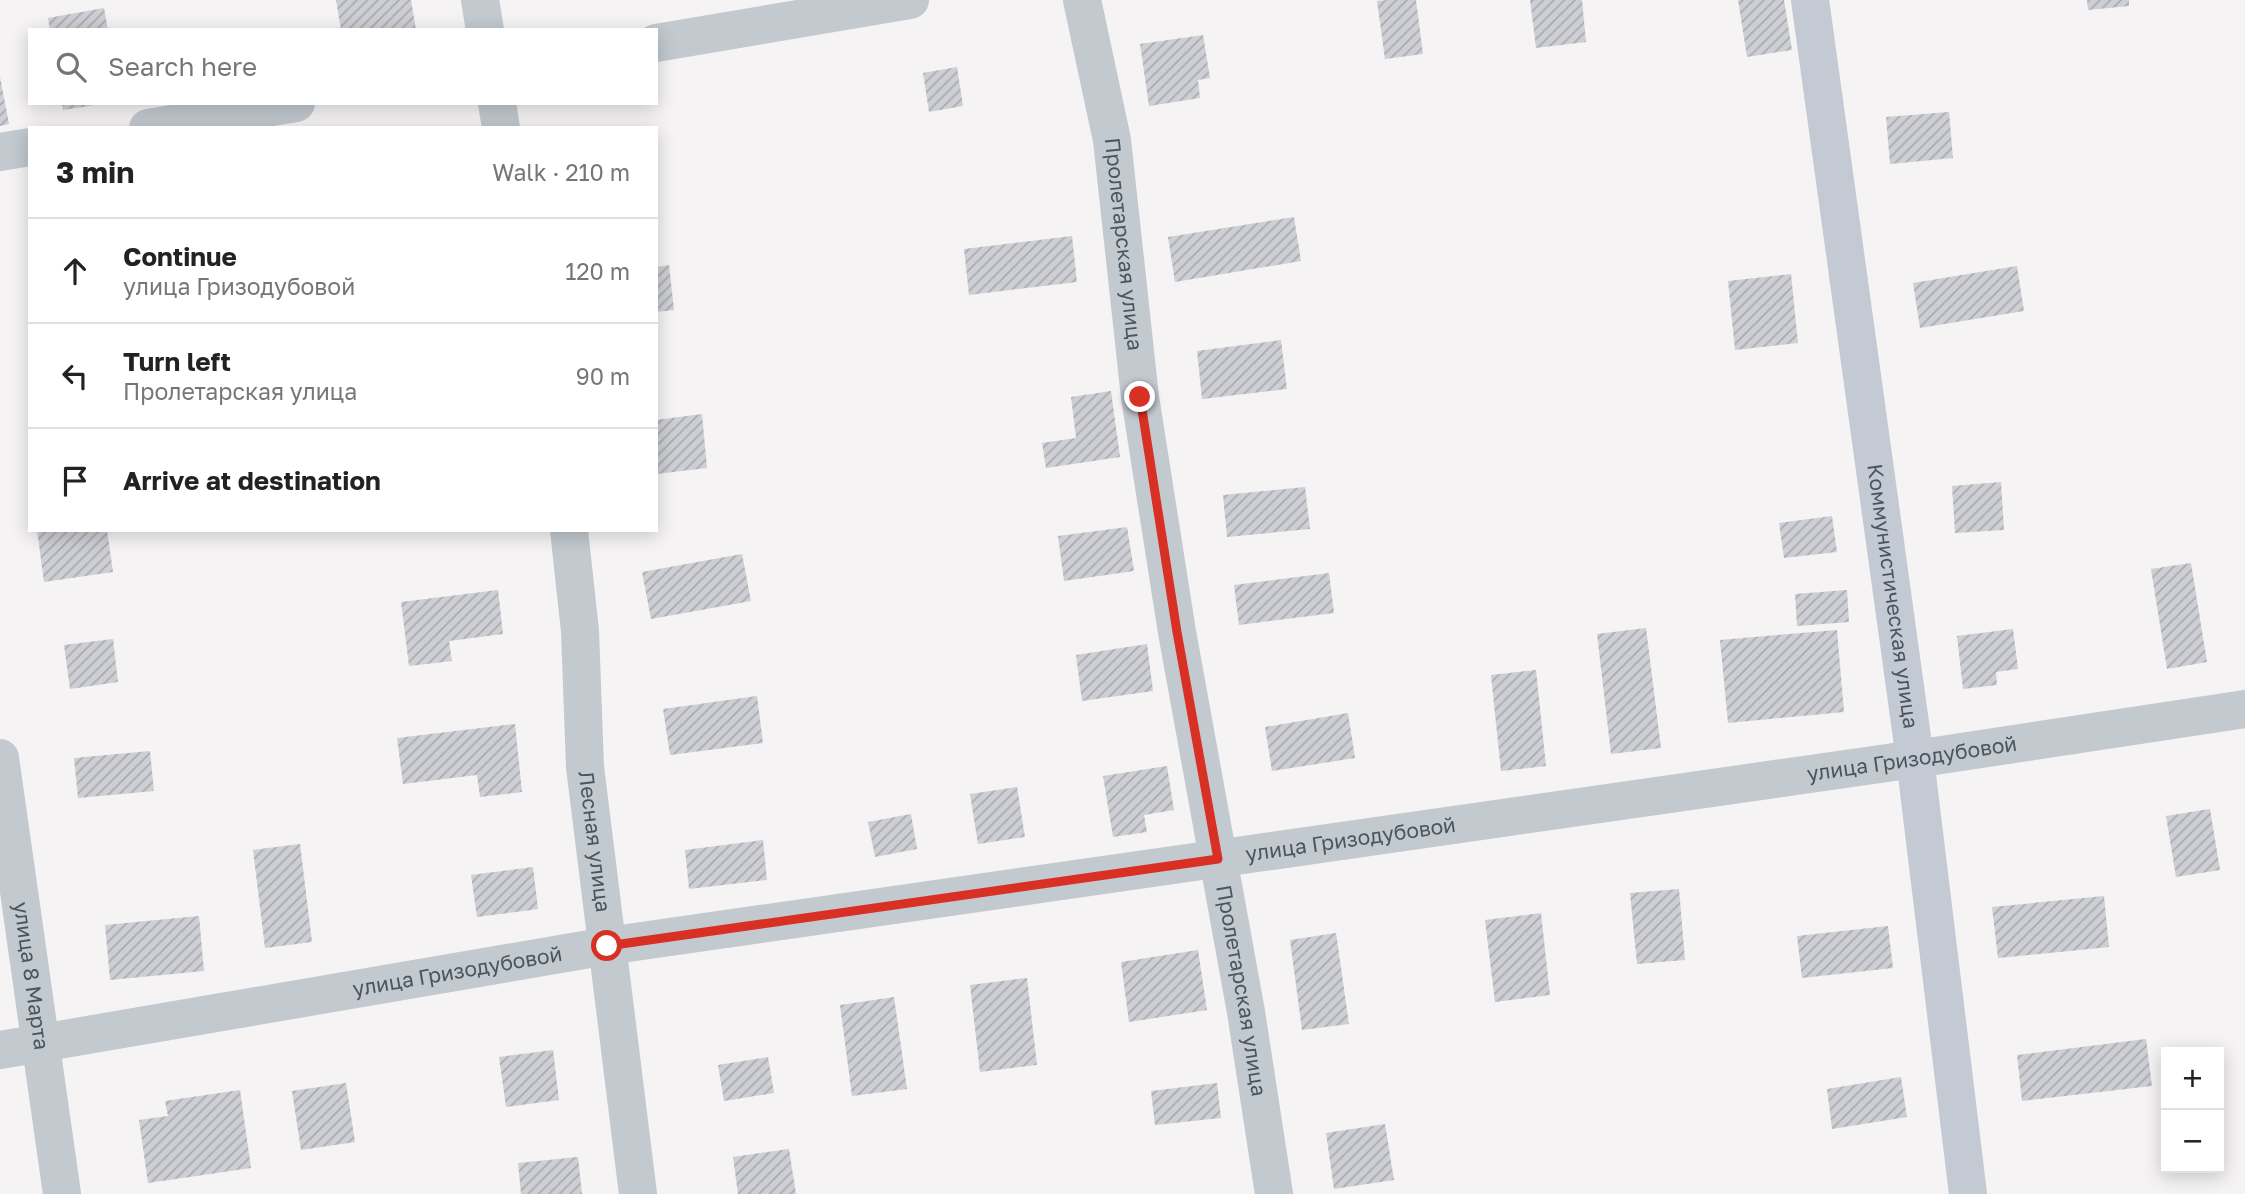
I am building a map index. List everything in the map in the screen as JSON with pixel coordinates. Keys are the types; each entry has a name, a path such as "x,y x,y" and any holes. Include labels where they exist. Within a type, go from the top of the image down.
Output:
{"street":[{"path":"480,0 485,28"},
{"path":"658,43 909,0"},
{"name":"Пролетарская улица","path":"1082,0 1112,140 1140,397 1177,632 1246,1012 1274,1194"},
{"name":"Коммунистическая улица","path":"1810,0 1915,759 1968,1194"},
{"path":"160,126 284,105"},
{"path":"497,105 501,126"},
{"path":"0,152 28,147"},
{"name":"Лесная улица","path":"569,532 580,631 585,766 638,1194"},
{"name":"улица Гризодубовой","path":"0,1050 607,946 1915,759 2245,709"},
{"name":"улица 8 Марта","path":"0,758 62,1194"}],"building":[{"path":"336,0 411,0 416,28 341,28"},
{"path":"1416,0 1423,54 1385,59 1377,1"},
{"path":"1530,0 1582,0 1586,42 1536,48"},
{"path":"1738,0 1784,0 1792,50 1747,57"},
{"path":"2087,0 2129,0 2129,6 2088,10"},
{"path":"104,8 108,28 50,28 48,18"},
{"path":"1203,35 1210,78 1198,80 1200,98 1149,106 1140,44"},
{"path":"957,67 963,106 929,112 923,73"},
{"path":"0,77 9,124 0,126"},
{"path":"62,105 95,105 63,110"},
{"path":"1949,112 1953,158 1890,164 1886,117"},
{"path":"1294,217 1301,261 1175,282 1168,237"},
{"path":"1072,236 1077,282 969,295 964,249"},
{"path":"669,265 674,310 658,312 658,267"},
{"path":"2017,266 2024,311 1920,328 1913,283"},
{"path":"1791,274 1798,343 1735,350 1728,281"},
{"path":"1281,340 1287,389 1202,399 1197,351"},
{"path":"1111,391 1120,457 1046,468 1042,443 1076,438 1071,397"},
{"path":"702,414 707,468 658,474 658,420"},
{"path":"2001,482 2004,530 1955,533 1952,486"},
{"path":"1305,487 1310,529 1227,537 1223,495"},
{"path":"1832,516 1837,552 1784,558 1779,523"},
{"path":"1127,527 1134,571 1064,581 1058,536"},
{"path":"37,532 107,532 113,572 44,582"},
{"path":"742,554 751,601 651,619 642,572"},
{"path":"2191,563 2207,662 2167,669 2151,569"},
{"path":"1329,573 1334,613 1239,625 1234,585"},
{"path":"498,590 503,634 449,641 452,661 409,666 401,602"},
{"path":"1847,590 1849,622 1797,626 1795,594"},
{"path":"1646,628 1661,748 1611,754 1597,634"},
{"path":"2013,629 2018,669 1996,672 1997,685 1963,689 1957,636"},
{"path":"1837,630 1844,712 1728,723 1720,640"},
{"path":"113,639 118,682 70,689 64,645"},
{"path":"1147,644 1153,691 1082,701 1076,655"},
{"path":"1536,670 1546,766 1501,771 1491,675"},
{"path":"757,696 763,743 670,755 663,709"},
{"path":"1348,713 1355,758 1272,771 1265,727"},
{"path":"515,724 522,792 480,797 477,775 403,784 397,738"},
{"path":"150,751 154,791 78,798 74,758"},
{"path":"1167,766 1174,810 1144,815 1147,832 1113,837 1103,776"},
{"path":"1017,787 1025,837 978,844 970,794"},
{"path":"2210,809 2220,870 2176,877 2166,816"},
{"path":"911,814 917,849 875,857 868,822"},
{"path":"763,840 767,880 689,889 685,850"},
{"path":"300,844 312,942 265,948 253,850"},
{"path":"533,867 538,909 477,917 471,875"},
{"path":"1679,889 1685,960 1637,964 1630,893"},
{"path":"2104,896 2109,947 1998,958 1992,907"},
{"path":"1541,913 1550,995 1495,1002 1485,920"},
{"path":"199,916 204,971 110,980 105,925"},
{"path":"1888,926 1893,968 1802,978 1797,936"},
{"path":"1336,933 1349,1024 1302,1030 1290,940"},
{"path":"1198,950 1207,1010 1129,1022 1121,962"},
{"path":"1027,978 1037,1065 980,1072 970,985"},
{"path":"894,997 907,1089 852,1096 840,1005"},
{"path":"2146,1039 2152,1086 2022,1101 2017,1055"},
{"path":"553,1050 559,1100 506,1107 499,1057"},
{"path":"768,1057 774,1093 724,1101 718,1065"},
{"path":"1901,1077 1907,1117 1832,1129 1827,1089"},
{"path":"346,1083 355,1142 301,1150 292,1091"},
{"path":"1217,1083 1221,1118 1155,1125 1151,1091"},
{"path":"240,1090 251,1168 148,1183 139,1120 168,1116 165,1101"},
{"path":"1385,1124 1394,1180 1334,1189 1326,1133"},
{"path":"789,1149 796,1194 738,1194 733,1157"},
{"path":"578,1157 582,1194 521,1194 518,1163"}],"route":[{"path":"607,946 1218,859 1177,632 1140,397"}]}
